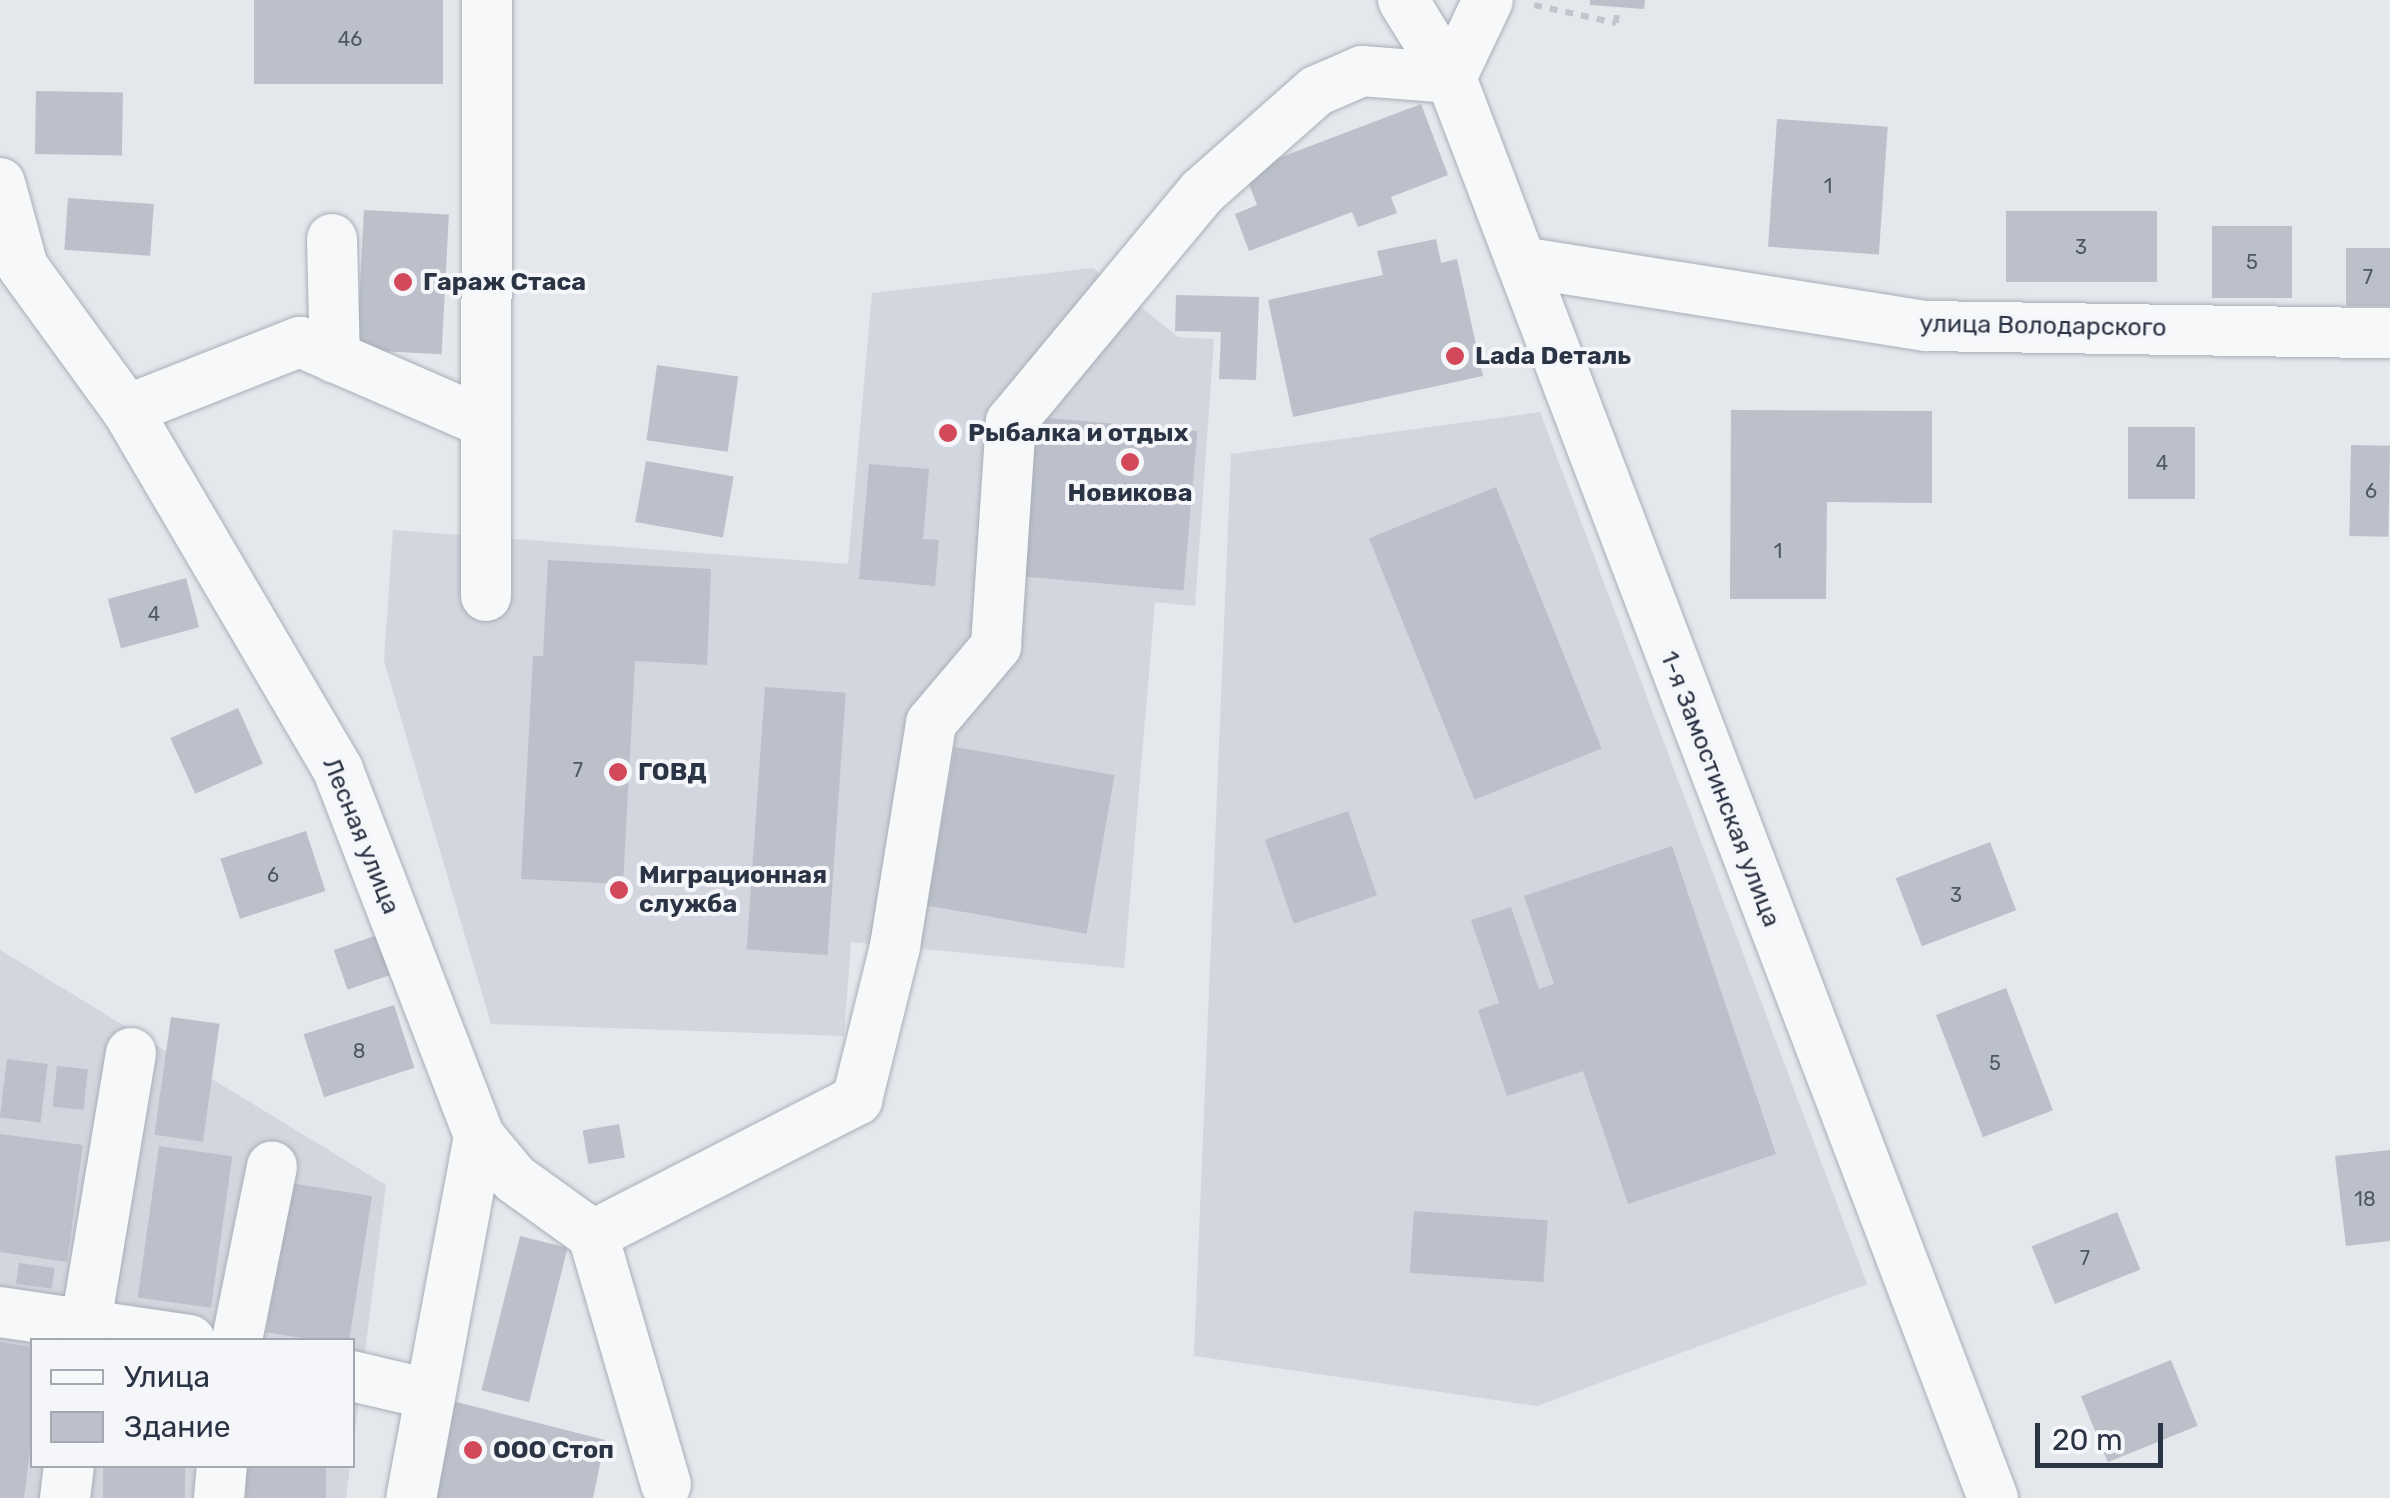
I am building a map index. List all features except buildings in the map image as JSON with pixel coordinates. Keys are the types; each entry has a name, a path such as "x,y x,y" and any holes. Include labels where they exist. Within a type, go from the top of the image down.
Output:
{"street":[{"path":"486,596 487,0"},
{"name":"1-я Замостинская улица","path":"1403,0 1451,78 1993,1498"},
{"path":"592,1235 857,1100 895,946 931,723 996,646 1011,422 1202,192 1316,91 1362,71 1451,78 1488,0"},
{"name":"Лесная улица","path":"0,183 11,271 126,410 338,770 479,1136"},
{"path":"332,239 336,358"},
{"name":"улица Володарского","path":"1521,262 1926,326 2390,333"},
{"path":"126,410 300,342 486,423"},
{"path":"84,1333 131,1053"},
{"path":"479,1136 515,1179 592,1235 666,1485"},
{"path":"411,1498 479,1136"},
{"path":"236,1338 272,1166"},
{"path":"0,1312 84,1333 160,1338"},
{"path":"355,1377 429,1394"},
{"path":"65,1498 69,1468"},
{"path":"218,1498 222,1468"}],"path":[{"path":"1518,0 1616,24 1617,6"}],"shaded area":[{"path":"1093,268 1178,337 1214,339 1195,606 1155,602 1124,968 851,942 844,1036 491,1024 384,661 393,530 848,564 872,293"},
{"path":"1540,412 1867,1284 1537,1406 1194,1356 1231,454"},
{"path":"0,950 386,1185 355,1432 355,1338 30,1338 30,1468 350,1468 346,1498 0,1498"}],"place":[{"name":"Гараж Стаса","path":"403,282"},
{"name":"Lada Dеталь","path":"1455,356"},
{"name":"Рыбалка и отдых","path":"948,433"},
{"name":"Новикова","path":"1130,462"},
{"name":"ГОВД","path":"618,772"},
{"name":"Миграционная служба","path":"619,890"},
{"name":"ООО Стоп","path":"473,1450"}]}
